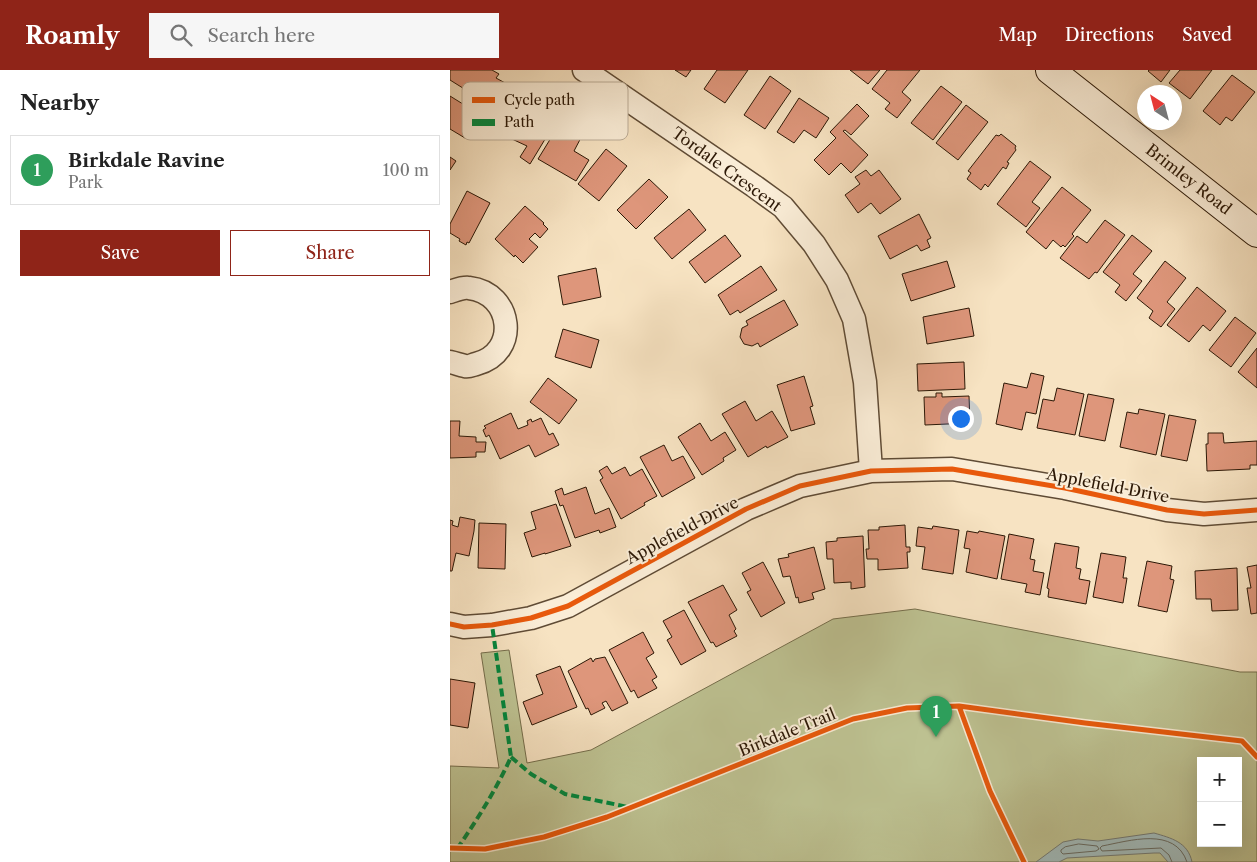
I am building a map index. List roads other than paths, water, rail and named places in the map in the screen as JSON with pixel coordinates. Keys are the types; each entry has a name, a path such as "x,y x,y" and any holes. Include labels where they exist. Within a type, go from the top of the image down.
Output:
{"main road":[{"name":"Brimley Road","path":"1050,70 1257,233"}],"street":[{"name":"Tordale Crescent","path":"584,70 602,82"},
{"name":"Tordale Crescent","path":"628,100 783,207 814,244 837,280 854,319 864,382 871,471"},
{"path":"450,292 467,287 487,293 502,307 507,327 501,347 487,361 467,366 450,362"},
{"name":"Applefield Drive","path":"450,624 464,627 492,625 531,618 568,606 746,509 800,486 871,471 952,469 1065,488 1166,510 1204,514 1257,510"}],"water":[{"path":"1154,833 1183,845 1190,855 1192,862 1168,862 1160,853 1154,853 1067,858 1059,862 1036,862 1063,842 1078,839 1098,841"}],"place":[{"name":"Birkdale Ravine","path":"936,737"}]}
